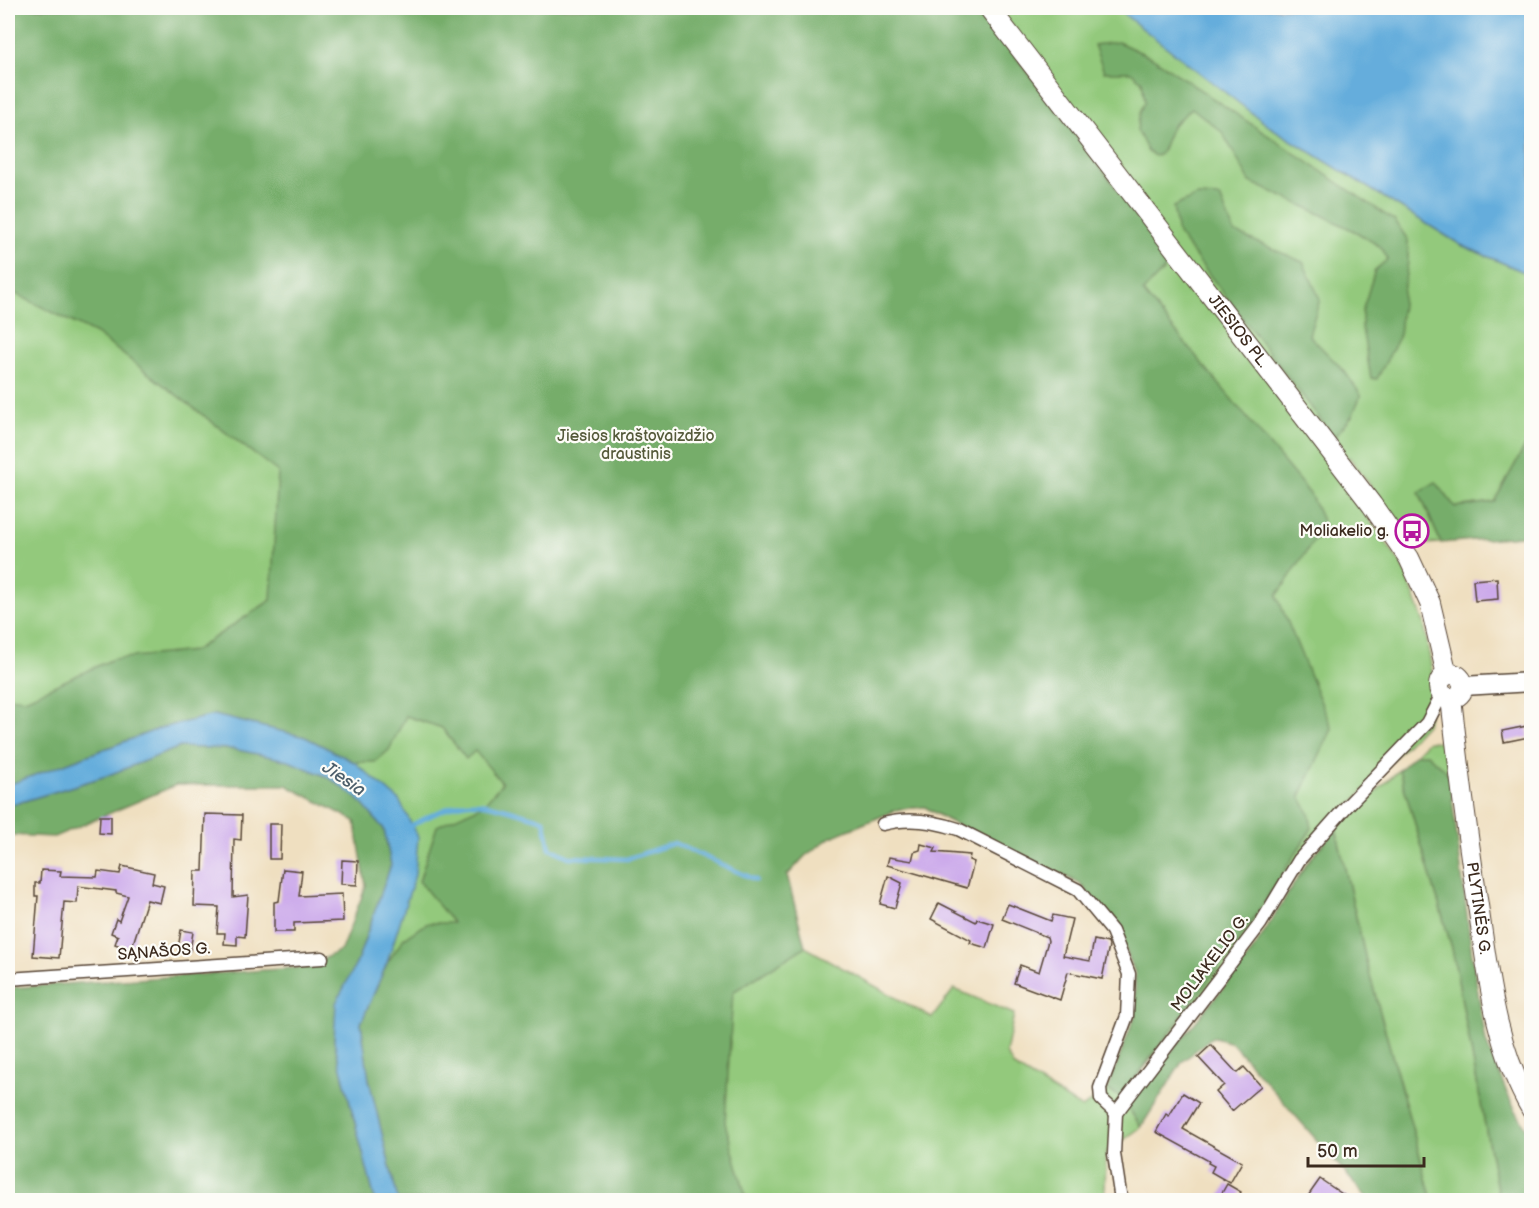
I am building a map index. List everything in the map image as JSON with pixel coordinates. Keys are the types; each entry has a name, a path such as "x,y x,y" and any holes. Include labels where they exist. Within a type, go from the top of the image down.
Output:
{"main road":[{"name":"JIESIOS PL.","path":"989,8 1372,505 1409,558 1430,603 1451,688"},
{"path":"1451,688 1532,682"},
{"name":"PLYTINĖS G.","path":"1451,688 1473,872 1500,1036 1508,1064 1532,1110"}],"street":[{"name":"MOLIAKELIO G.","path":"1116,1113 1261,923 1299,860 1346,807 1427,723 1451,688"},
{"path":"884,824 897,820 939,822 958,829 1078,891 1112,931 1129,974 1127,1016 1100,1088 1101,1099 1116,1113 1114,1154 1122,1200"},
{"name":"SĄNAŠOS G.","path":"8,979 322,958"}],"green space":[{"name":"Jiesios kraštovaizdžio draustinis","path":"8,8 1118,8 1270,127 1461,245 1531,275 1531,429 1527,443 1494,502 1455,507 1436,482 1419,493 1441,543 1422,544 1409,523 1400,522 1393,516 1349,457 1339,477 1404,568 1424,623 1432,671 1432,699 1427,723 1299,860 1261,923 1121,1097 1141,1127 1106,1153 1105,1191 1108,1200 381,1200 347,1052 405,855 318,761 196,736 8,795","holes":["925,807 947,820 1080,884 1117,928 1135,973 1135,1016 1107,1090 1082,1108 1014,1067 1006,1053 1014,1014 954,989 932,1018 805,947 787,876 805,856 831,837 899,809"]},
{"name":"Jiesios kraštovaizdžio draustinis","path":"8,8 978,8 1172,261 1143,292 1310,494 1324,525 1277,596 1332,729 1300,796 1309,813 1312,828 1245,932 1121,1097 1107,1090 1135,1016 1135,973 1117,928 1080,883 947,820 925,807 899,809 831,837 805,856 787,875 805,947 733,992 725,1123 747,1200 398,1200 369,1080 361,1023 387,963 404,938 428,923 453,923 419,881 437,826 483,805 502,783 475,751 466,759 442,728 406,716 389,750 375,762 354,762 305,737 214,715 161,728 8,785 8,697 25,699 113,659 194,651 271,600 278,472 96,334 8,290"},
{"path":"1118,42 1153,58 1395,221 1408,240 1408,262 1399,337 1377,379 1371,378 1362,328 1362,312 1375,270 1388,259 1381,247 1314,211 1250,182 1222,132 1192,108 1172,126 1161,154 1155,156 1148,152 1137,130 1140,112 1145,102 1142,81 1131,72 1104,72 1094,45"},
{"path":"1197,196 1220,197 1234,232 1303,262 1320,299 1309,335 1345,372 1361,395 1352,416 1334,437 1178,234 1173,207"},
{"path":"1531,429 1531,535 1441,543 1419,492 1436,482 1455,507 1494,502 1527,443"},
{"path":"1428,741 1446,742 1449,774 1427,754 1415,754"},
{"path":"180,747 233,749 286,760 328,777 357,798 384,829 391,865 357,962 337,1003 334,1041 375,1200 8,1200 8,988 307,967 341,950 366,886 355,821 286,785 176,785 54,837 8,835 8,806 106,776"},
{"path":"1415,754 1427,754 1449,774 1472,955 1486,1042 1510,1100 1531,1137 1531,1200 1499,1200 1452,948 1399,770"},
{"path":"1399,770 1452,948 1499,1200 1432,1200 1367,965 1336,829"},
{"path":"1336,829 1367,965 1432,1200 1369,1200 1232,1043 1212,1037 1182,1062 1141,1127 1127,1106 1250,955 1307,863"}],"water":[{"path":"1118,8 1531,8 1531,275 1461,245 1270,127"},
{"name":"Jiesia","path":"214,715 305,737 354,762 399,800 418,837 415,875 387,963 361,1023 369,1080 398,1200 375,1200 334,1041 336,1003 357,962 391,865 384,829 357,798 328,777 286,760 233,749 180,747 106,776 8,806 8,785 161,728"}],"building":[{"path":"1497,578 1498,599 1475,601 1473,580"},
{"path":"1527,726 1529,737 1504,742 1502,731"},
{"path":"205,814 242,815 241,840 234,839 233,897 248,895 245,937 237,936 237,945 224,944 225,933 217,933 219,907 194,906 195,871 203,871"},
{"path":"100,816 111,816 111,834 99,833"},
{"path":"269,824 281,824 280,859 269,859"},
{"path":"921,844 936,848 934,852 970,855 969,860 974,862 967,888 887,865 889,857 912,861 914,852 920,850"},
{"path":"342,860 358,861 357,885 341,884"},
{"path":"122,866 154,873 152,883 164,886 160,903 147,900 131,950 115,944 118,936 111,933 116,919 119,921 128,896 116,893 116,891 78,886 77,903 64,902 59,958 33,956 38,896 35,896 35,883 40,883 41,870 61,871 60,876 97,877 98,871 120,874"},
{"path":"283,869 302,871 299,896 342,894 343,921 294,923 294,932 274,932 274,902 279,901"},
{"path":"888,876 902,883 895,908 880,904"},
{"path":"939,903 976,922 977,919 994,924 987,948 970,943 971,940 931,919"},
{"path":"1008,904 1051,921 1053,915 1072,919 1063,956 1090,961 1094,940 1108,943 1102,979 1068,972 1060,1000 1014,983 1020,965 1039,972 1048,941 1047,937 1002,919"},
{"path":"181,930 193,932 190,951 178,949"},
{"path":"1211,1045 1237,1073 1244,1067 1261,1086 1232,1111 1216,1092 1224,1085 1198,1057"},
{"path":"1183,1093 1199,1103 1183,1129 1242,1162 1230,1183 1211,1172 1214,1166 1208,1163 1209,1161 1156,1132 1166,1114 1169,1116"},
{"path":"1320,1179 1351,1200 1315,1200 1308,1196"},
{"path":"1227,1184 1241,1192 1237,1200 1218,1200"}],"waterway":[{"path":"407,828 453,806 467,803 485,804 544,820 550,848 569,857 627,859 674,843 756,880"}],"place":[{"name":"Moliakelio g.","path":"1412,531"}]}
